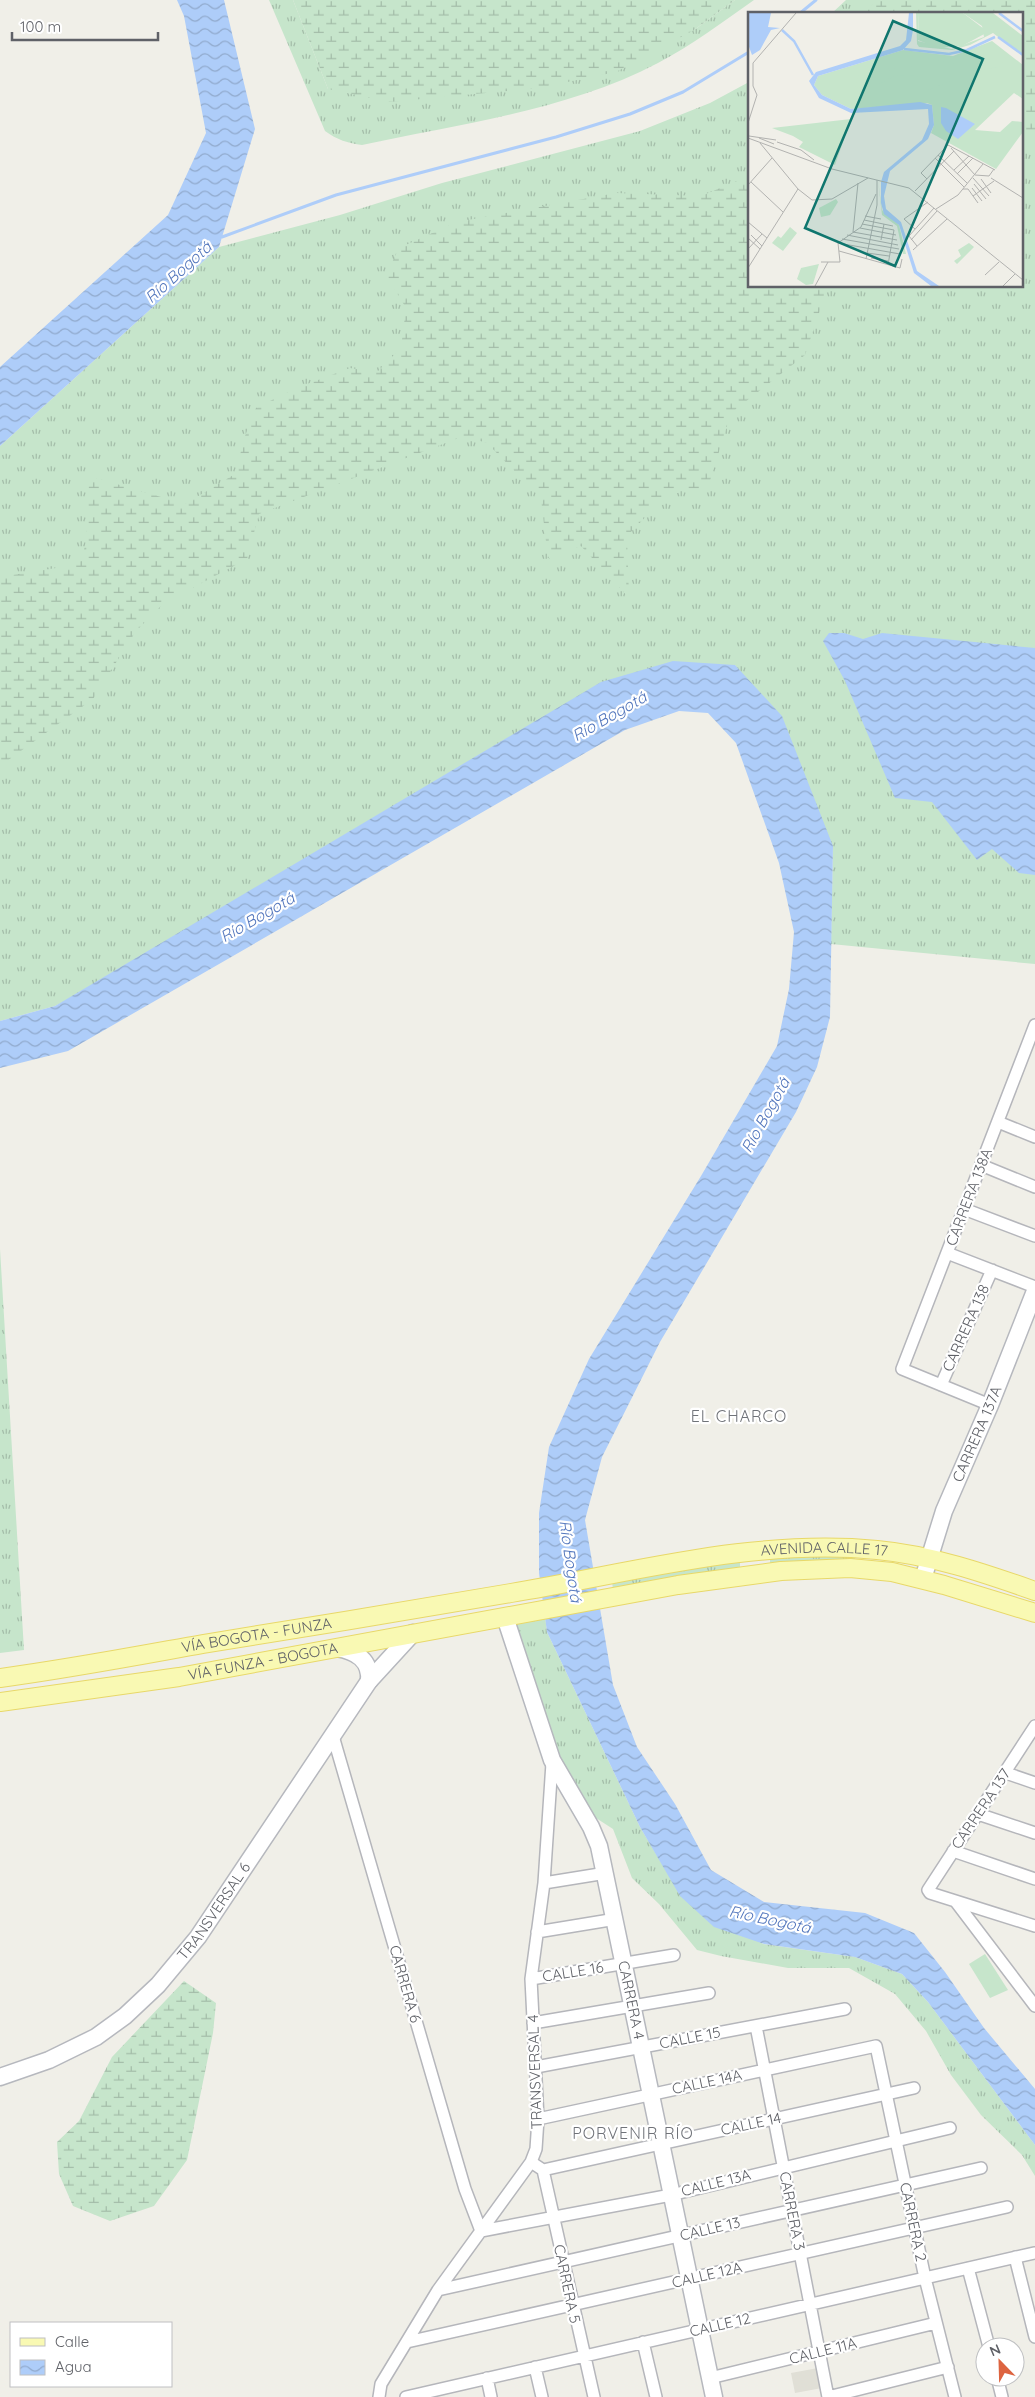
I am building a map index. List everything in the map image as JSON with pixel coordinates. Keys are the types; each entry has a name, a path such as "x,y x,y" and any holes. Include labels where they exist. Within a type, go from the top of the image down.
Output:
{"main road":[{"name":"AVENIDA CALLE 17","path":"514,1593 720,1554 806,1547 878,1550 928,1558 1035,1591"},
{"path":"758,1550 760,1573"},
{"name":"AVENIDA CALLE 17","path":"524,1613 760,1573 812,1568 850,1568 892,1572 922,1579 1035,1613"},
{"name":"VÍA BOGOTA - FUNZA","path":"0,1678 79,1667 514,1593"},
{"name":"VÍA FUNZA - BOGOTA","path":"0,1702 179,1677 524,1613"},
{"path":"79,1667 82,1692"}],"street":[{"name":"CARRERA 138A","path":"941,1385 902,1369 1035,1025"},
{"path":"998,1122 1035,1137"},
{"path":"981,1164 1035,1187"},
{"path":"964,1209 1035,1236"},
{"path":"947,1253 1035,1287"},
{"name":"CARRERA 138","path":"941,1385 992,1270"},
{"name":"CARRERA 137A","path":"922,1579 944,1511 990,1405 1035,1291"},
{"path":"941,1385 990,1405"},
{"name":"CARRERA 4","path":"504,1617 552,1760 591,1827 606,1873 660,2144 714,2397"},
{"name":"TRANSVERSAL 6","path":"0,2076 28,2068 82,2045 112,2026 153,1990 198,1937 369,1681 414,1633"},
{"path":"337,1648 353,1651 359,1655 368,1667 369,1681"},
{"name":"CARRERA 137","path":"956,1902 928,1892 953,1851 1033,1732"},
{"name":"CARRERA 6","path":"333,1736 466,2189 481,2231"},
{"name":"TRANSVERSAL 4","path":"379,2397 381,2384 438,2290 531,2162 536,2149 538,2119 532,1979 544,1883 552,1760"},
{"path":"1006,1773 1035,1783"},
{"path":"978,1814 1035,1833"},
{"path":"953,1851 1035,1879"},
{"path":"544,1883 606,1873"},
{"path":"956,1902 1035,1926"},
{"path":"956,1902 1035,2006"},
{"path":"537,1932 616,1919"},
{"name":"CALLE 16","path":"532,1979 674,1955"},
{"path":"534,2023 709,1993"},
{"name":"CALLE 15","path":"536,2068 845,2009"},
{"name":"CARRERA 3","path":"756,2026 828,2397"},
{"name":"CALLE 14A","path":"538,2119 876,2046"},
{"name":"CARRERA 2","path":"876,2046 925,2278 955,2397"},
{"name":"CALLE 14","path":"543,2170 914,2088"},
{"name":"CALLE 13A","path":"481,2231 671,2195 783,2166 950,2128"},
{"path":"531,2162 543,2170"},
{"name":"CALLE 13","path":"438,2290 981,2168"},
{"name":"CARRERA 5","path":"543,2170 583,2356 594,2397"},
{"name":"CALLE 12A","path":"407,2342 1007,2207"},
{"name":"CALLE 12","path":"406,2397 429,2394 487,2378 1034,2253"},
{"path":"1015,2257 1035,2337"},
{"path":"968,2268 986,2337"},
{"name":"CALLE 11A","path":"710,2378 936,2323"},
{"path":"643,2342 656,2397"},
{"path":"535,2367 542,2397"},
{"path":"828,2397 948,2367"},
{"path":"487,2378 491,2397"}],"shaded area":[{"path":"818,2368 822,2388 795,2393 791,2373"}],"green space":[{"path":"269,0 293,0 328,89 694,30 735,0 754,0 671,56 624,79 588,93 513,114 362,145 343,141 325,131"},
{"path":"293,0 735,0 694,30 616,72 538,88 389,102 328,89"},
{"path":"846,0 1035,0 1035,964 831,944 833,846 735,665 55,1006 0,1021 0,446 219,247 340,215 442,183 640,131 710,103 748,83 748,288 1022,288 1022,12 833,12"},
{"path":"877,0 1035,0 1035,130 1022,140 1022,12 865,12"},
{"path":"748,176 748,288 827,288 805,355 731,413 708,487 667,495 627,536 629,598 581,546 548,559 541,498 487,443 464,436 259,514 247,559 164,603 136,631 93,699 0,766 0,577 62,567 81,561 86,542 89,476 185,504 235,474 245,436 256,408 294,389 350,368 377,372 401,348 406,308 386,275 399,248 457,222 616,193 701,196"},
{"path":"0,1249 24,1650 0,1653"},
{"path":"809,1556 855,1557 855,1561 802,1561 770,1565 770,1558"},
{"path":"740,1559 740,1568 613,1590 612,1581"},
{"path":"545,1616 547,1632 640,1827 681,1896 763,1944 855,1957 902,1974 928,2002 1035,2145 1035,2176 1022,2155 981,2115 951,2075 926,2031 895,1994 849,1968 788,1968 697,1950 659,1904 632,1878 613,1829 596,1818 556,1755 512,1622"},
{"path":"985,1954 1008,1990 990,1998 969,1964"},
{"path":"184,1981 216,2003 213,2033 187,2160 154,2206 110,2221 73,2206 59,2174 57,2142 79,2121 112,2057"}],"water":[{"name":"Río Bogotá","path":"177,0 224,0 255,129 219,247 0,446 0,367 168,215 206,133 184,16"},
{"path":"829,633 844,633 863,639 882,633 1035,648 1035,875 1019,873 992,849 977,860 932,802 895,798 845,681 823,641"},
{"name":"Río Bogotá","path":"673,661 735,665 782,716 833,846 830,1017 817,1067 796,1112 660,1342 602,1457 585,1520 613,1685 637,1747 675,1804 711,1870 764,1902 865,1913 914,1933 945,1972 984,2028 1035,2089 1035,2145 928,2002 902,1974 855,1957 764,1944 714,1927 680,1896 640,1827 547,1632 539,1573 539,1513 549,1447 589,1359 701,1176 777,1046 789,989 794,932 779,863 736,743 708,713 679,711 625,730 68,1051 0,1068 0,1021 55,1006 601,682"}],"waterway":[{"path":"801,12 816,0"},
{"path":"222,237 336,195 556,137 630,114 683,92 748,53"}],"district":[{"name":"EL CHARCO","path":"739,1416"},
{"name":"PORVENIR RÍO","path":"633,2133"}]}
